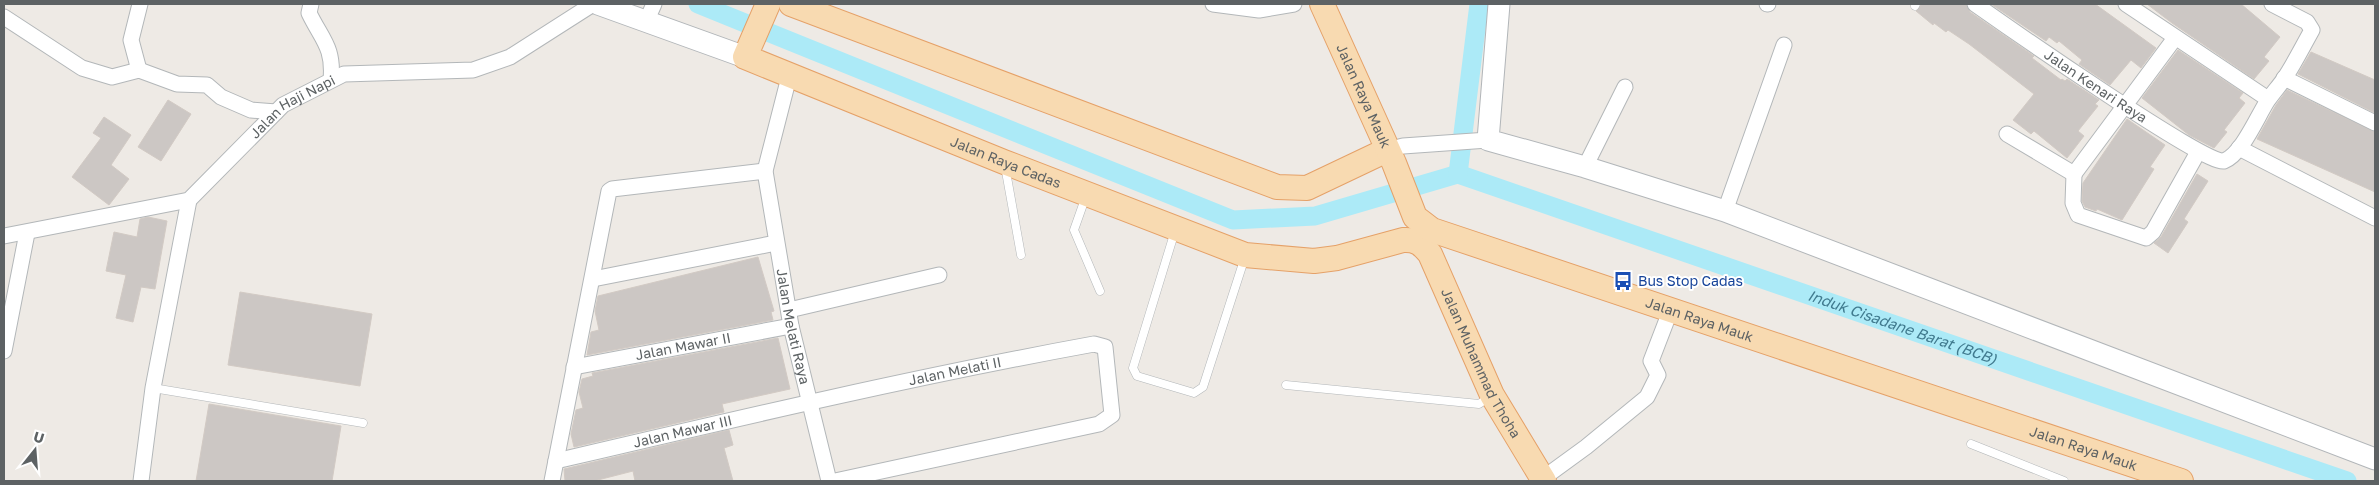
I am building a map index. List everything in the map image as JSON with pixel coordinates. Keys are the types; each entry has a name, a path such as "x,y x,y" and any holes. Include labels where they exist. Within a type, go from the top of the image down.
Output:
{"main road":[{"path":"791,4 1276,186 1308,188 1395,153"},
{"name":"Jalan Raya Mauk","path":"1322,4 1395,153 1416,217 1425,226 1439,234 1671,309 2181,481"},
{"path":"748,51 767,6"},
{"name":"Jalan Raya Cadas","path":"748,51 789,77 1245,255 1314,261 1336,258 1403,240 1421,243"},
{"name":"Jalan Muhammad Thoha","path":"1421,243 1430,254 1492,395 1543,480"}],"street":[{"path":"139,70 131,40 140,4"},
{"path":"311,4 309,14 321,33 332,57 331,80"},
{"name":"Jalan Haji Napi","path":"189,200 283,105 331,80 344,74 473,70 510,57 592,4"},
{"name":"Jalan Raya Cadas","path":"598,4 650,13 748,51"},
{"path":"1214,4 1259,10 1294,4"},
{"path":"1479,141 1499,4"},
{"name":"Jalan Kenari Raya","path":"1975,4 2124,105 2198,152 2221,162 2239,148"},
{"path":"2126,4 2268,99"},
{"path":"2272,4 2307,22 2312,30 2239,148 2375,218"},
{"path":"4,17 82,68 112,77 139,70 177,84 207,85 221,97 251,110 276,112"},
{"path":"2175,38 2074,174 2073,203 2078,215 2146,238 2152,232 2198,152"},
{"path":"1725,211 1784,45"},
{"path":"552,481 609,191 612,189 765,171 789,77"},
{"path":"2284,78 2375,123"},
{"path":"1585,167 1625,87"},
{"path":"2007,134 2074,174"},
{"path":"1395,153 1479,141 1585,167 1725,211 2375,459"},
{"name":"Jalan Melati Raya","path":"765,171 791,326 829,481"},
{"path":"4,236 189,200 153,388 141,481"},
{"path":"4,352 27,233"},
{"path":"593,279 776,243"},
{"path":"789,310 940,275"},
{"path":"1543,480 1647,397 1658,375 1651,361 1671,309"},
{"name":"Jalan Mawar II","path":"574,367 791,326"},
{"name":"Jalan Melati II","path":"810,401 1094,344 1105,347 1112,415 1099,424 834,481"},
{"name":"Jalan Mawar III","path":"556,461 810,401"}],"lane":[{"path":"1004,162 1021,254"},
{"path":"1087,194 1074,230 1100,291"},
{"path":"1176,229 1134,368 1137,376 1194,393 1203,387 1245,255"},
{"path":"1286,385 1479,404 1492,395"},
{"path":"153,388 363,423"},
{"path":"1971,444 2064,481"}],"building":[{"path":"1922,4 1966,4 1970,12 2034,56 2032,58 2061,80 2065,81 2067,79 2099,100 2095,104 2098,106 2078,131 2084,136 2067,158 2034,131 2031,134 2013,120 2034,94 1969,44 1948,30 1946,32 1934,23 1933,25 1916,11"},
{"path":"1991,4 2095,4 2156,48 2141,68 2131,60 2110,85 2079,64 2082,60 2059,41 2057,43 2049,37 2046,41"},
{"path":"2147,4 2241,4 2280,37 2264,57 2269,61 2254,79"},
{"path":"2178,50 2243,93 2239,98 2245,103 2224,130 2227,132 2214,148 2189,135 2142,98"},
{"path":"2311,52 2375,80 2375,113 2298,74"},
{"path":"2287,90 2375,132 2375,192 2257,139 2276,105"},
{"path":"168,100 191,114 161,161 138,147"},
{"path":"104,117 131,135 111,165 129,179 109,205 72,177 101,138 93,133"},
{"path":"2127,119 2165,145 2150,167 2154,169 2122,220 2097,209 2096,211 2085,207 2082,201 2083,183"},
{"path":"2197,174 2208,181 2184,219 2188,222 2168,253 2154,243 2161,237"},
{"path":"148,217 167,221 155,289 141,287 133,322 116,318 126,275 106,271 114,232 137,237 140,219"},
{"path":"758,257 774,311 771,312 773,320 587,355 591,332 599,330 595,311 598,296"},
{"path":"240,292 372,314 360,386 228,365"},
{"path":"778,338 790,389 722,404 724,412 574,447 571,434 576,410 583,408 579,392 582,379 593,376 592,373"},
{"path":"209,404 341,426 332,481 196,481"},
{"path":"729,430 733,445 724,448 733,481 635,481 633,471 594,481 565,481 564,469"}],"waterway":[{"path":"698,4 1233,220 1315,216 1458,174"},
{"path":"1458,174 1479,4"},
{"name":"Induk Cisadane Barat (BCB)","path":"1458,174 2347,481"}],"place":[{"name":"Bus Stop Cadas","path":"1623,281"}]}
